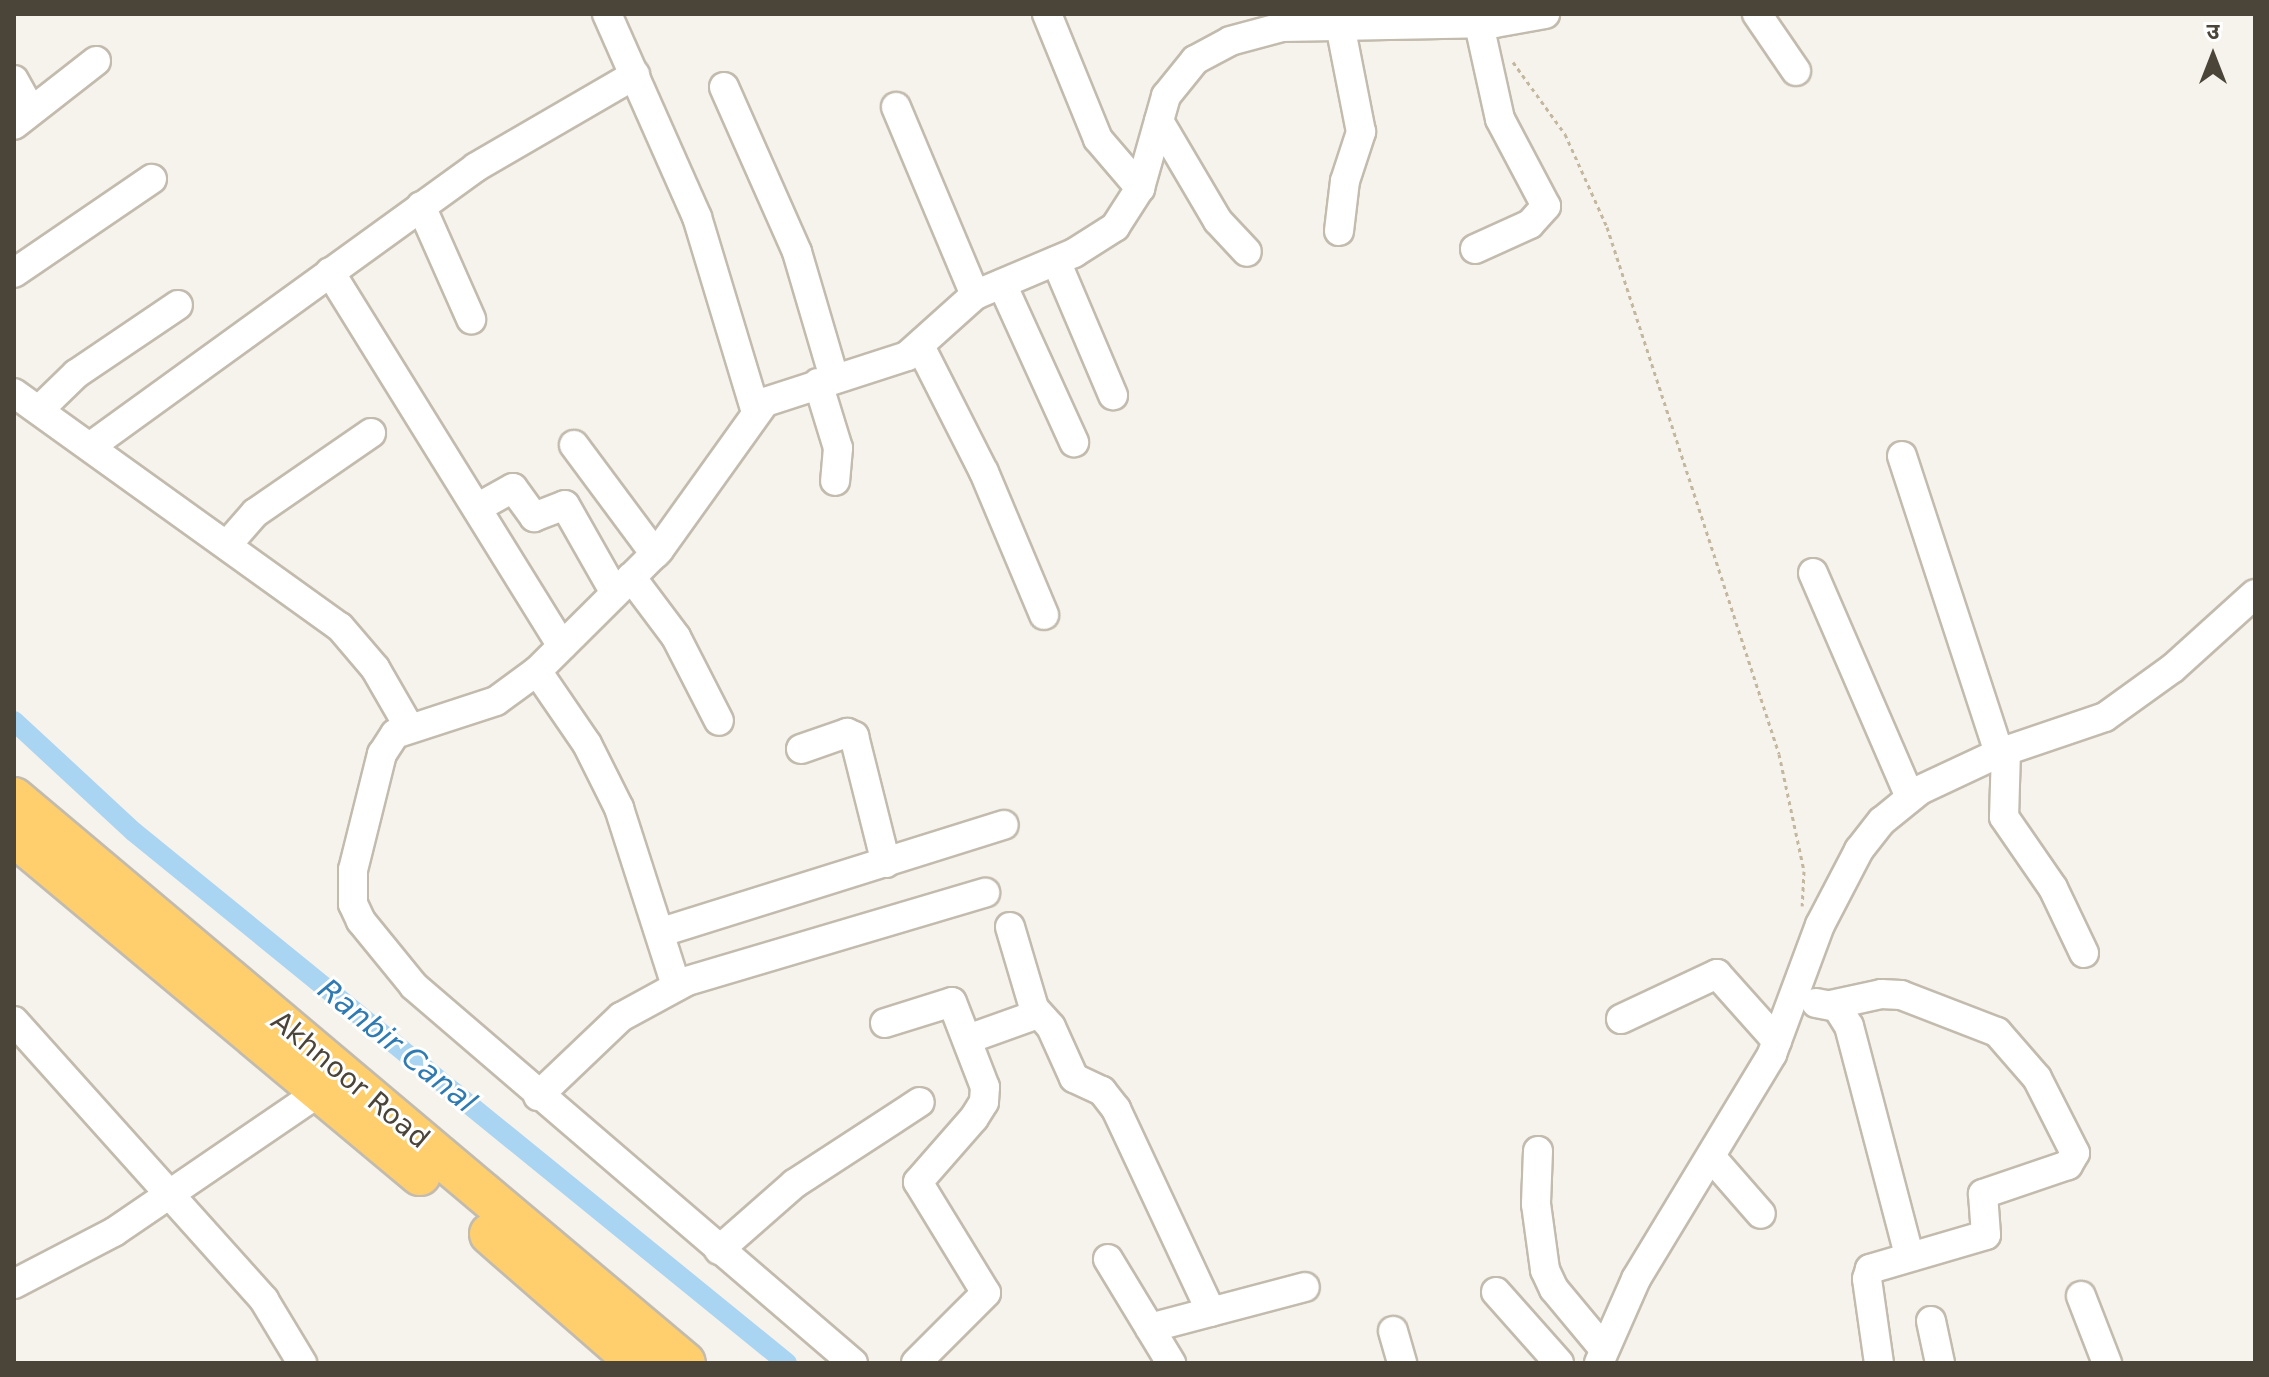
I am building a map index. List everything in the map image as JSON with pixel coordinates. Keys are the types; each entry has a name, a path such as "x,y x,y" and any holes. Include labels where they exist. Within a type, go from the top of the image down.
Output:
{"highway":[{"name":"Akhnoor Road","path":"14,798 685,1363"},
{"path":"14,836 321,1091 638,1363"}],"street":[{"path":"607,14 697,217 756,412"},
{"path":"1047,14 1098,139 1140,188"},
{"path":"853,1363 538,1096 414,986 361,921 353,904 353,870 382,754 395,734 496,701 537,671 655,554 756,412 782,394 921,348 975,295 1056,261 1115,227 1140,188 1159,121 1176,78 1195,60 1259,22 1340,25 1374,20 1489,20 1545,14"},
{"path":"1757,14 1796,71"},
{"path":"1475,249 1530,224 1546,206 1500,119 1489,20"},
{"path":"1339,231 1345,181 1361,132 1340,25"},
{"path":"14,80 23,118 96,61"},
{"path":"91,446 476,167 635,75"},
{"path":"724,87 797,252 838,448 835,481"},
{"path":"896,107 975,295"},
{"path":"1159,121 1218,221 1247,252"},
{"path":"14,273 152,179"},
{"path":"421,206 471,319"},
{"path":"1056,261 1113,395"},
{"path":"330,272 562,646"},
{"path":"1002,284 1074,442"},
{"path":"39,410 76,374 178,305"},
{"path":"921,348 984,472 1044,615"},
{"path":"14,393 227,545 360,646 409,727"},
{"path":"227,545 255,513 371,433"},
{"path":"574,445 655,554"},
{"path":"1902,456 2002,752 2004,817 2053,888 2084,953"},
{"path":"477,508 513,488 534,517 565,505 623,585 676,637 719,721"},
{"path":"1813,573 1910,797"},
{"path":"1601,1356 1636,1279 1712,1158 1777,1041 1820,925 1859,850 1910,797 2002,752 2085,727 2123,706 2255,594"},
{"path":"537,671 587,744 619,808 662,932 676,986"},
{"path":"801,749 847,733 854,736 886,863"},
{"path":"662,932 1004,825"},
{"path":"538,1096 621,1017 676,986 985,893"},
{"path":"1010,927 1038,1014 1051,1027 1074,1078 1102,1091 1116,1109 1211,1312"},
{"path":"1621,1019 1717,974 1777,1041"},
{"path":"1794,1001 1831,1005 1881,994 1901,995 1997,1032 2037,1078 2074,1146 2075,1158 2068,1165 1983,1194 1986,1235 1909,1254 1867,1272 1879,1363"},
{"path":"885,1023 949,1001 968,1039 985,1087 984,1102 918,1182 986,1293 916,1363"},
{"path":"1831,1005 1849,1026 1909,1254"},
{"path":"968,1039 1038,1014"},
{"path":"14,1021 165,1194 264,1300 302,1363"},
{"path":"14,1284 114,1232 165,1194 321,1091"},
{"path":"719,1250 794,1184 920,1102"},
{"path":"1538,1151 1536,1204 1545,1270 1554,1289 1601,1356"},
{"path":"1712,1158 1761,1214"},
{"path":"1108,1259 1171,1363"},
{"path":"1150,1328 1305,1287"},
{"path":"1496,1292 1559,1363"},
{"path":"2081,1296 2107,1363"},
{"path":"1931,1321 1940,1363"},
{"path":"1393,1331 1402,1363"}],"path":[{"path":"1511,59 1565,134 1607,227 1779,754 1804,871 1800,920"}],"waterway":[{"name":"Ranbir Canal","path":"14,721 134,832 787,1363"}]}
